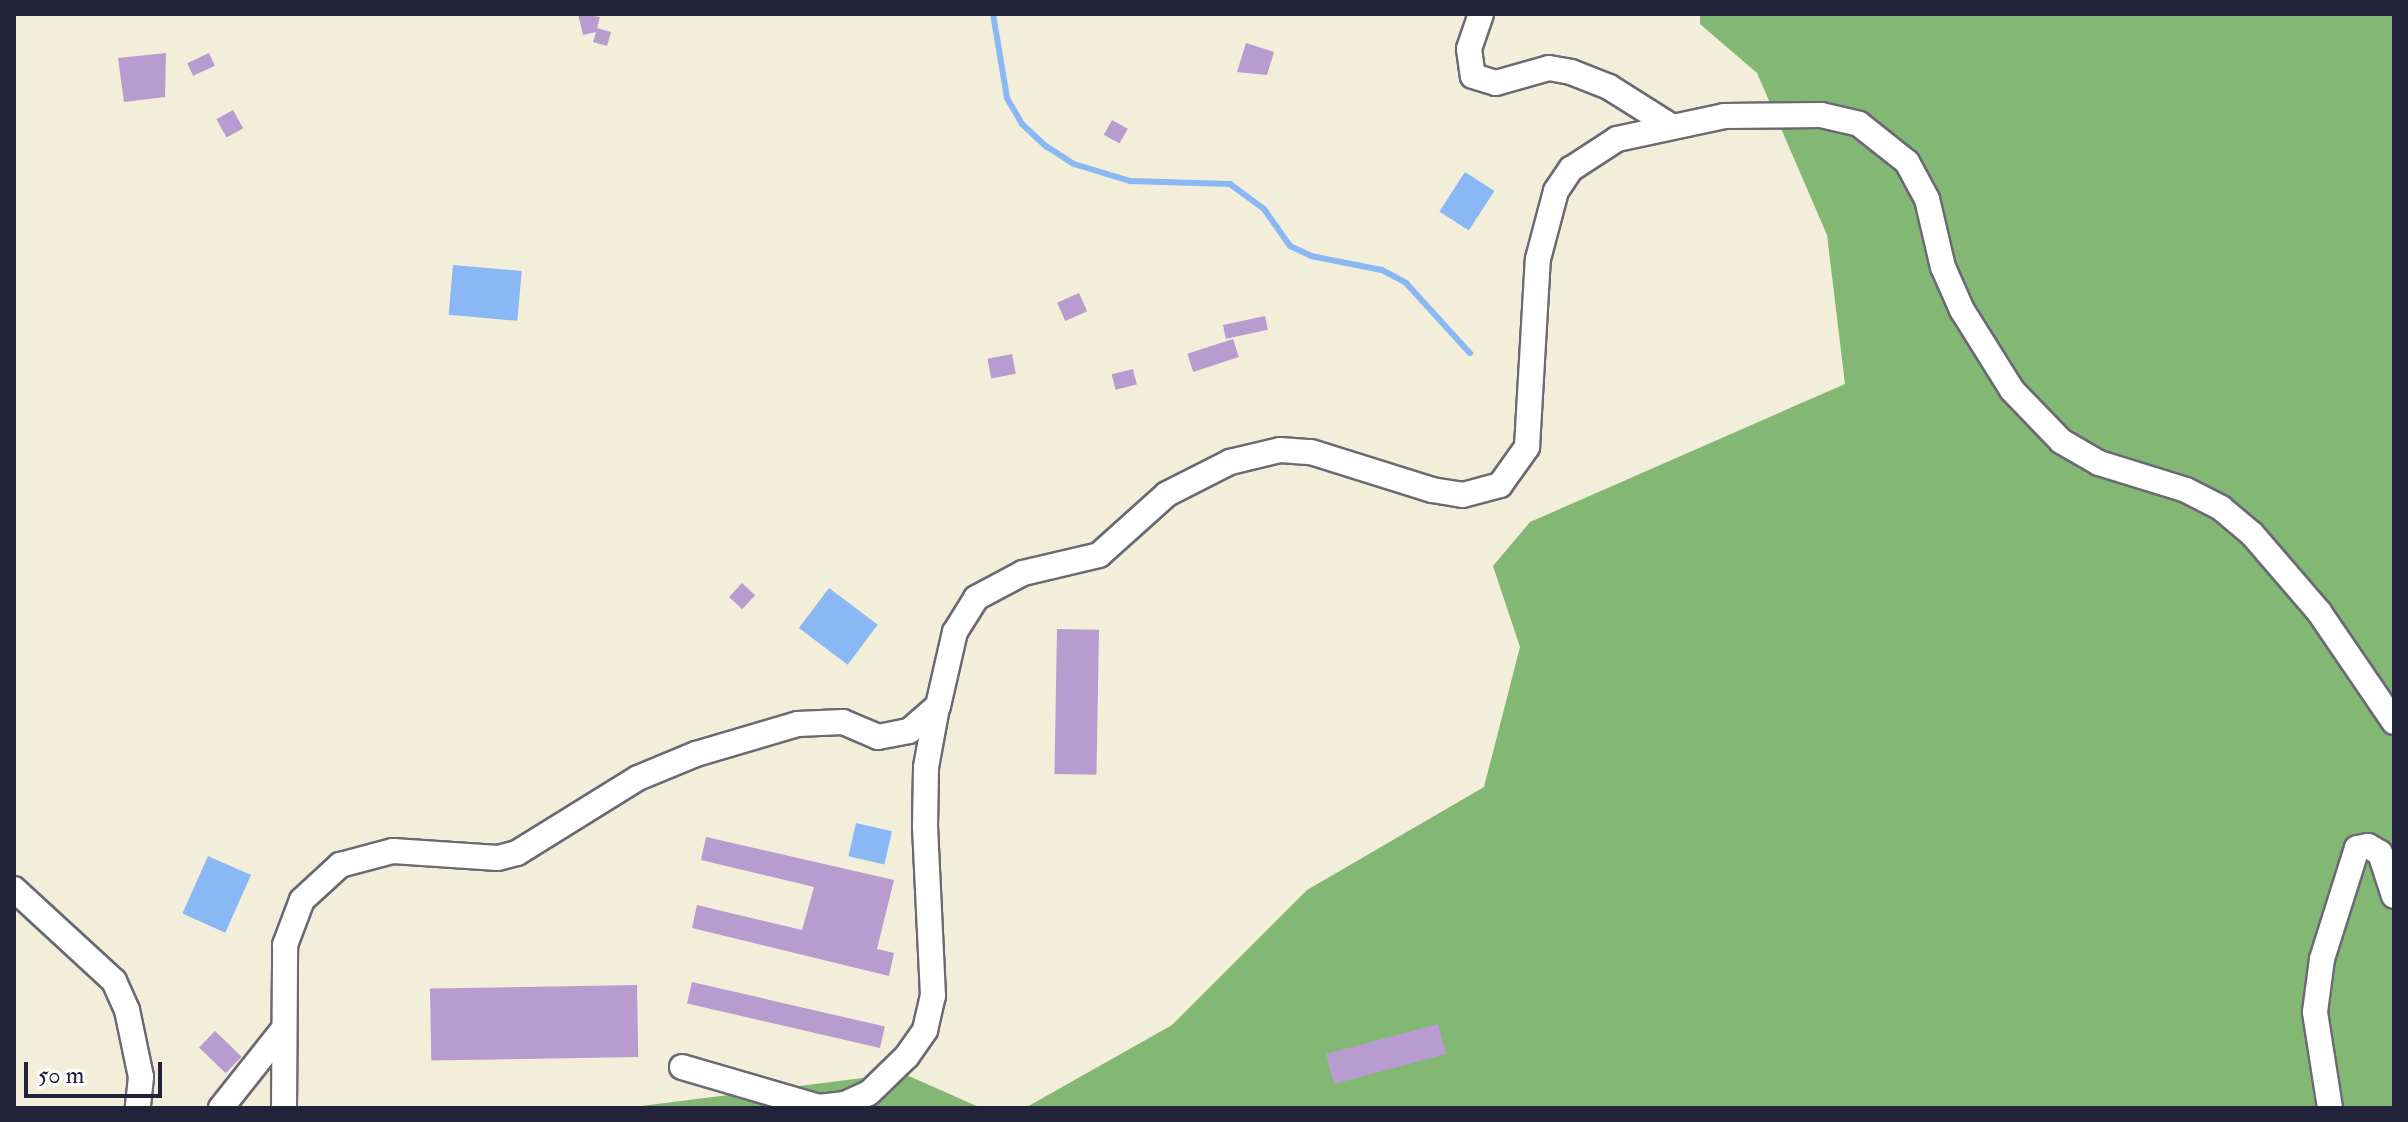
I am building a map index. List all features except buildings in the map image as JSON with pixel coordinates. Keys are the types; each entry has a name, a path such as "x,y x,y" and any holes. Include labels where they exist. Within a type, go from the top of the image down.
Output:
{"street":[{"path":"1481,14 1469,49 1473,76 1496,83 1549,68 1571,72 1609,87 1671,126"},
{"path":"682,1067 819,1107 845,1104 869,1093 907,1056 925,1030 933,996 926,782 938,706 955,632 976,598 1023,573 1099,555 1167,494 1211,469 1280,450 1311,452 1432,490 1463,495 1500,485 1527,447 1538,259 1556,191 1593,151 1617,139 1671,126 1724,116 1821,115 1859,124 1883,141 1907,162 1927,199 1943,267 1962,310 2012,390 2061,441 2099,463 2186,490 2221,508 2252,534 2319,612 2394,722"},
{"path":"284,1108 281,968 290,922 319,880 340,865 393,851 498,858 517,853 638,778 696,754 815,721 843,722 892,738 924,722 938,706"},
{"path":"2330,1108 2315,1012 2322,959 2357,848 2368,846 2380,853 2394,896"},
{"path":"14,889 114,981 127,1010 141,1077 138,1108"},
{"path":"221,1108 282,1031"}],"green space":[{"path":"1700,14 2394,14 2394,1108 1025,1108 1172,1025 1307,890 1484,787 1520,647 1493,566 1530,522 1845,384 1827,235 1757,73 1700,24"},
{"path":"902,1073 981,1108 625,1108"}],"water":[{"path":"1465,172 1494,191 1469,230 1439,211"},
{"path":"453,265 522,271 517,321 449,315"},
{"path":"829,588 878,625 848,665 799,628"},
{"path":"856,823 892,831 884,864 848,856"},
{"path":"208,856 251,875 225,933 182,914"}],"waterway":[{"path":"993,14 1007,98 1022,124 1046,146 1074,164 1130,181 1230,184 1264,209 1290,246 1311,256 1382,270 1406,283 1470,353"}]}
